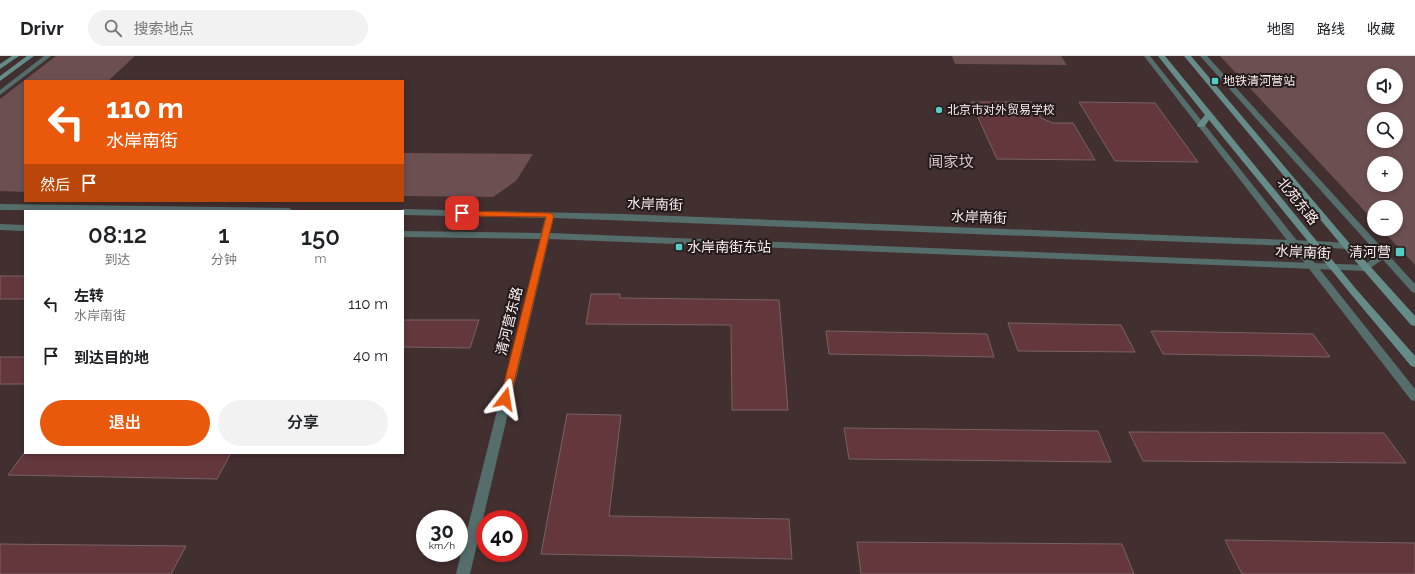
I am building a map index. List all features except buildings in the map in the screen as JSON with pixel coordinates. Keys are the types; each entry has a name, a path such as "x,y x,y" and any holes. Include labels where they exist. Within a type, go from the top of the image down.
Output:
{"main road":[{"path":"0,68 16,56"},
{"path":"0,79 31,56"},
{"name":"北苑东路","path":"1161,56 1334,267 1415,363"},
{"name":"北苑东路","path":"1187,56 1347,246 1415,322"},
{"path":"1201,125 1209,115"}],"street":[{"path":"0,93 48,56"},
{"path":"1147,56 1415,397"},
{"path":"1204,56 1415,290"},
{"path":"0,207 217,210"},
{"name":"水岸南街","path":"404,212 550,215 1293,243 1347,246 1384,255"},
{"name":"清河营东路","path":"463,574 550,215"},
{"path":"0,227 24,228"},
{"name":"水岸南街","path":"404,234 545,236 1366,268"},
{"path":"1366,268 1384,255"}],"shaded area":[{"path":"56,56 135,56 109,80 25,80"},
{"path":"952,56 1061,56 1067,65 955,64"},
{"path":"1220,56 1415,56 1415,265 1388,236 1403,236 1403,200 1367,200 1367,214"},
{"path":"24,81 24,192 0,191 0,99"},
{"path":"404,153 533,154 516,181 493,197 404,196"}],"place":[{"name":"地铁清河营站","path":"1215,81"},
{"name":"北京市对外贸易学校","path":"939,110"},
{"name":"水岸南街东站","path":"679,247"},
{"name":"清河营","path":"1400,252"}],"district":[{"name":"闻家坟","path":"951,162"}],"route":[{"path":"462,213 550,215 505,399"}]}
